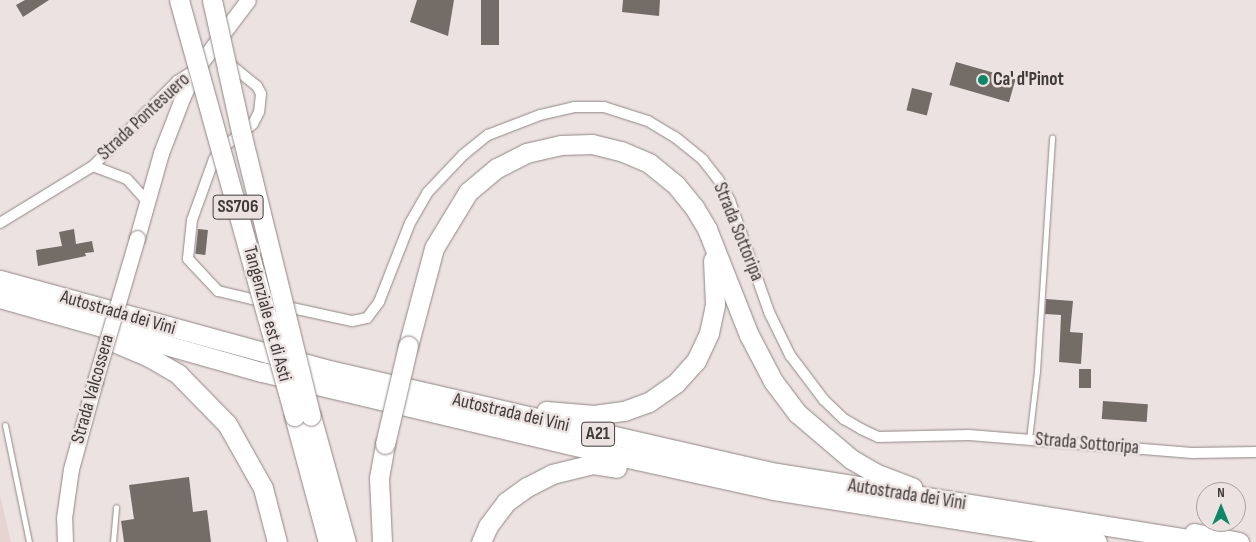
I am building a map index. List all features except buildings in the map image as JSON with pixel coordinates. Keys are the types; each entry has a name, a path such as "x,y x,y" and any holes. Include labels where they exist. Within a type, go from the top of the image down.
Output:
{"highway":[{"name":"Tangenziale est di Asti","path":"179,0 303,416 346,542"},
{"name":"Tangenziale est di Asti","path":"212,0 303,416 328,542"},
{"path":"382,542 379,478 385,444 434,248 468,192 497,168 526,154 569,145 592,144 621,151 649,163 676,185 707,229 748,335 773,381 798,413 825,438 875,473 910,487 1239,542"},
{"path":"325,369 356,366 556,414 594,415 649,402 676,383 696,361 709,333 715,304 714,268 707,229"},
{"name":"Autostrada dei Vini","path":"0,280 325,369 777,473 1206,542"},
{"name":"Autostrada dei Vini","path":"0,298 262,372 774,490 1097,542"},
{"path":"0,308 120,343 178,374 227,424 246,454 263,488 277,542"},
{"path":"481,542 488,526 506,502 527,487 552,474 593,464 682,479 774,490"}],"street":[{"name":"Strada Valcossera","path":"65,542 64,518 71,468 136,238 175,115 196,69 248,0"},
{"name":"Strada Sottoripa","path":"212,48 249,76 257,86 261,102 253,124 222,148 214,159 192,220 188,259 218,291 352,322 367,318 379,302 410,223 427,194 463,155 488,136 532,118 574,106 604,106 648,120 675,137 703,160 718,179 730,201 769,312 790,355 810,383 844,419 878,437 969,435 1192,453 1256,452"},
{"name":"Strada Pontesuero","path":"0,224 92,166 178,81 196,69"},
{"name":"Strada Pontesuero","path":"92,166 127,180 148,202"}],"lane":[{"path":"1029,439 1038,371 1052,137"},
{"path":"5,425 29,542"},
{"path":"113,542 116,506"}],"shaded area":[{"path":"0,495 11,542 0,542"}],"place":[{"name":"Ca' d'Pinot","path":"983,80"}]}
